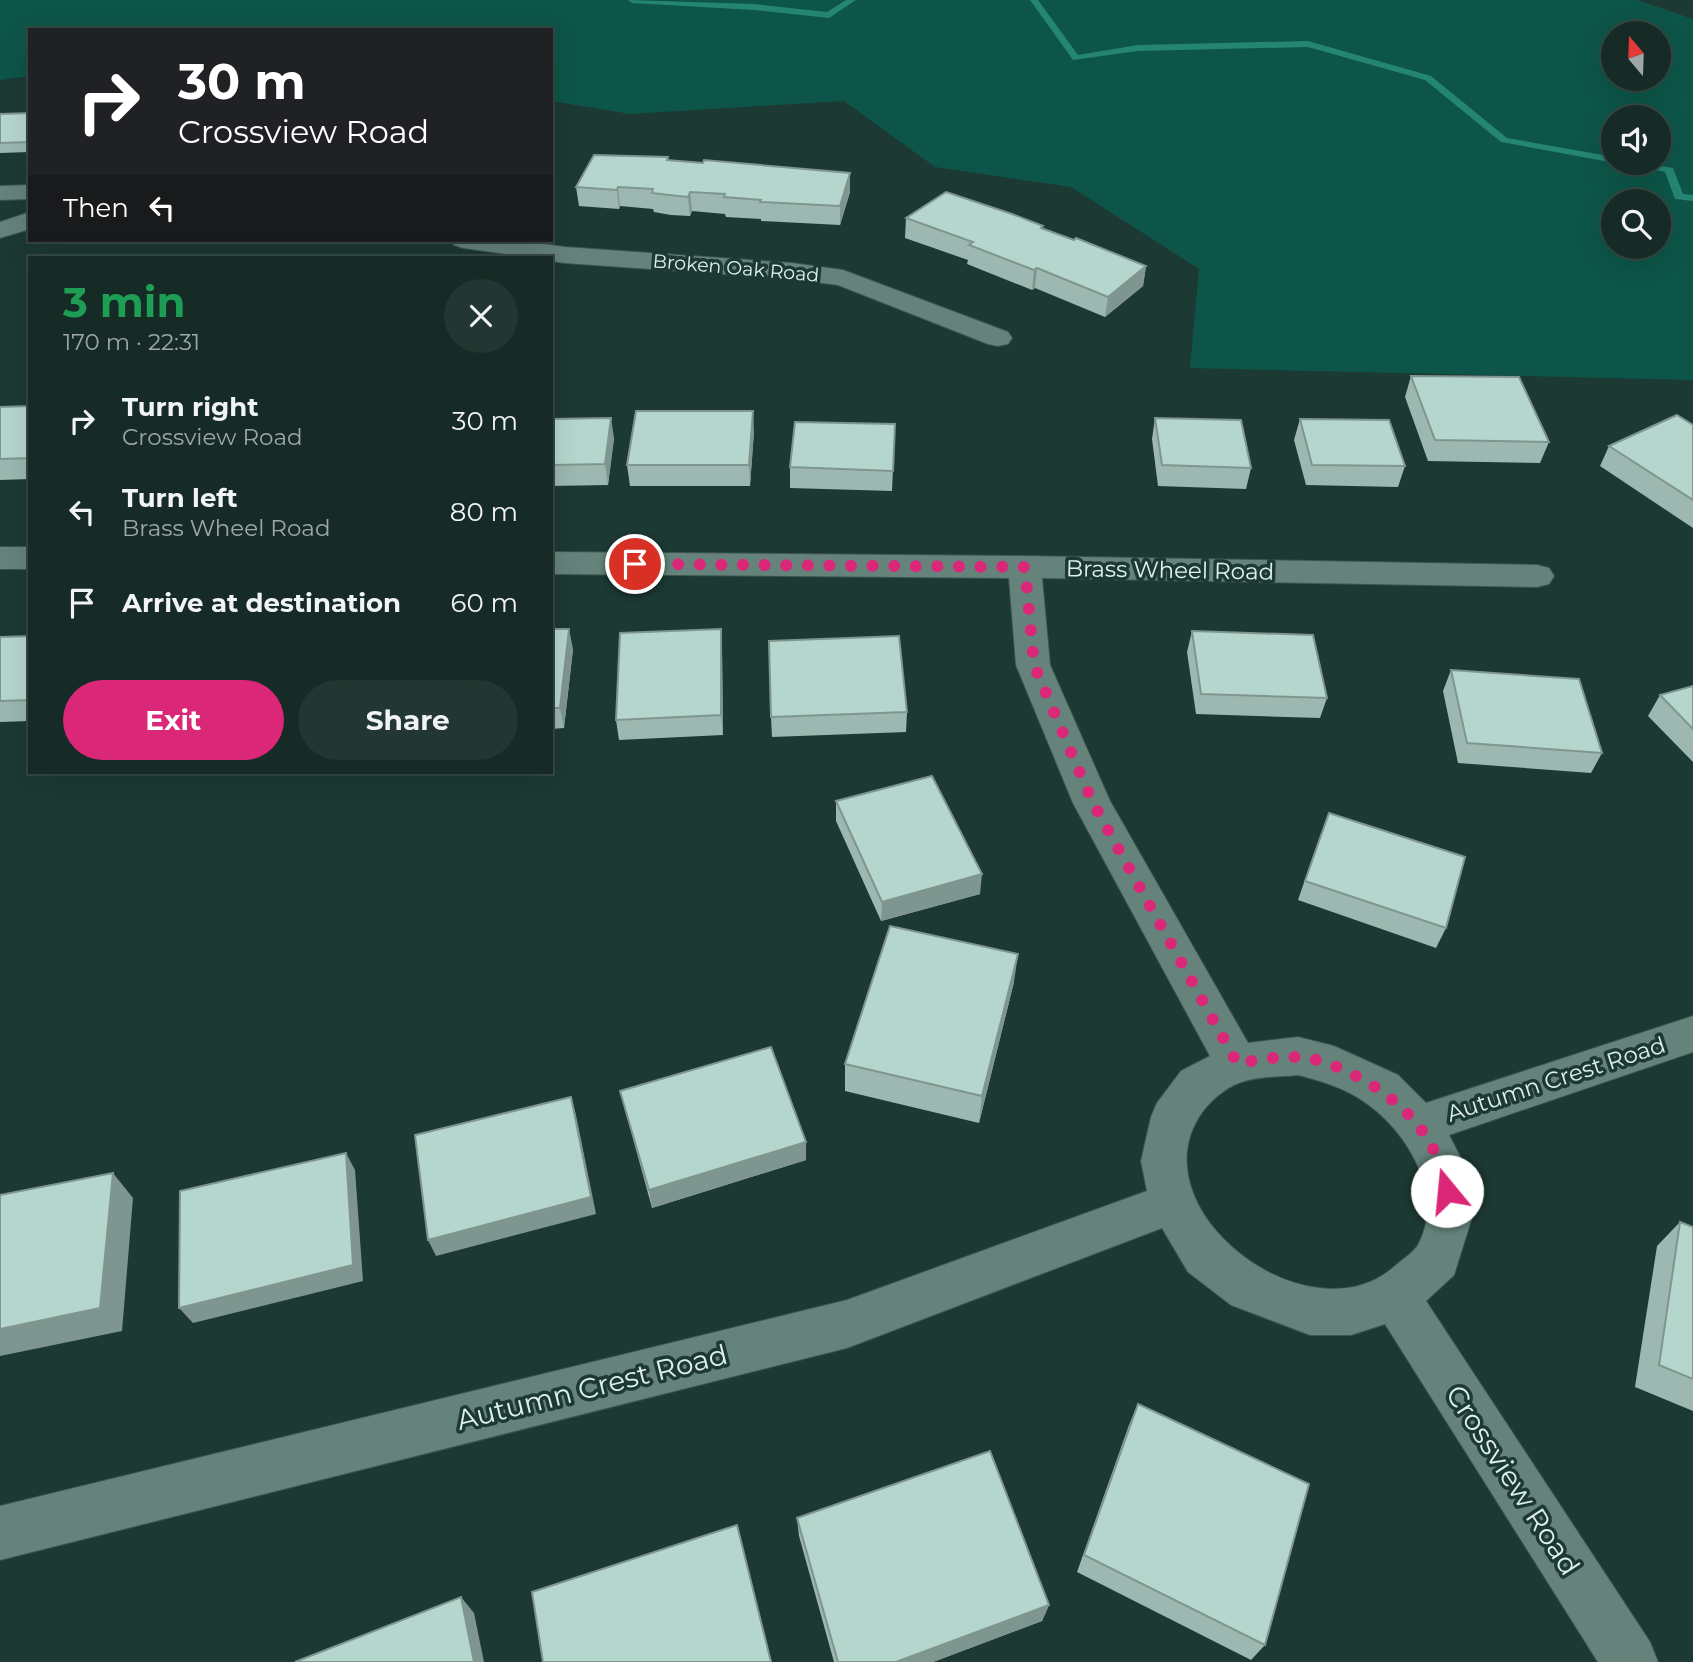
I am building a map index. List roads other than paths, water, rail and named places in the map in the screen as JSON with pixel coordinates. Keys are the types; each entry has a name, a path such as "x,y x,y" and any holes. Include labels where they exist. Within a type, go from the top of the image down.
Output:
{"street":[{"path":"0,193 28,192"},
{"path":"0,230 28,221"},
{"name":"Broken Oak Road","path":"477,242 565,255 792,271 843,278 998,338"},
{"path":"0,558 28,558"},
{"name":"Brass Wheel Road","path":"553,563 1025,567 1537,576"},
{"path":"1025,567 1034,665 1039,677 1093,803 1237,1063"},
{"name":"Autumn Crest Road","path":"1419,1125 1693,1034"},
{"path":"1298,1056 1334,1065 1382,1089 1419,1125 1444,1170 1451,1211 1437,1259 1396,1297 1351,1311 1310,1311 1248,1289 1205,1256 1172,1203 1164,1161 1173,1117 1197,1085 1237,1063 1298,1056"},
{"name":"Autumn Crest Road","path":"0,1533 846,1324 1172,1203"},
{"name":"Crossview Road","path":"1396,1297 1630,1662"}],"waterway":[{"path":"632,0 754,7 829,15 852,0"},
{"path":"1034,0 1076,58 1138,48 1308,44 1428,78 1504,140 1601,158"},
{"path":"1671,175 1679,197 1693,198"}]}
